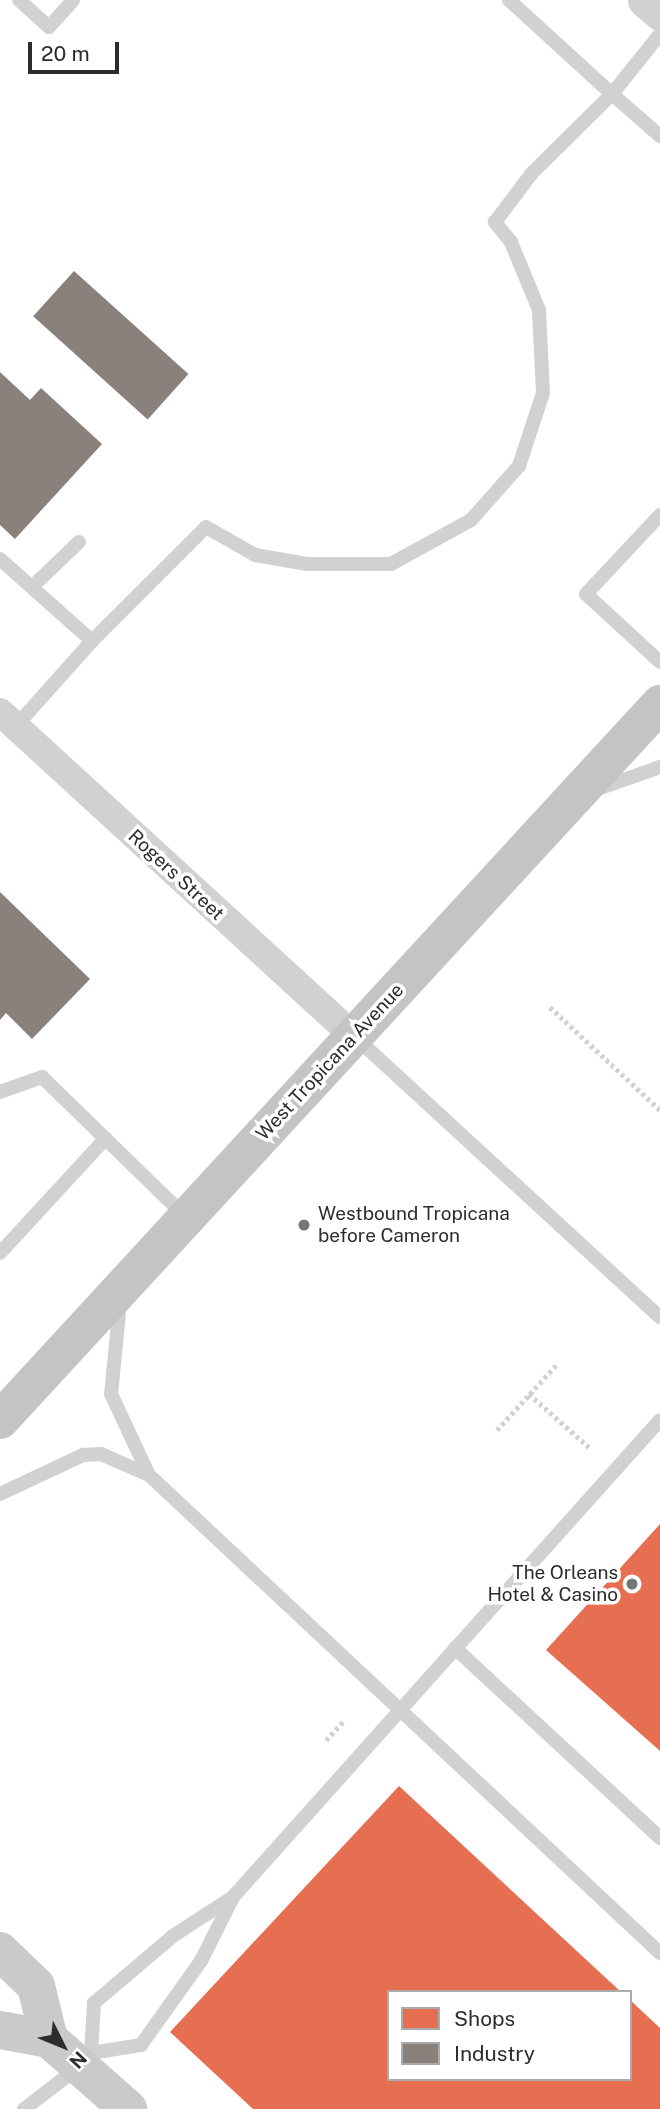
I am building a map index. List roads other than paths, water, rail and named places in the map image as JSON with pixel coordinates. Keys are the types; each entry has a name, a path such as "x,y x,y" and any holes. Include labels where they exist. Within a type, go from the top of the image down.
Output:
{"main road":[{"name":"West Tropicana Avenue","path":"0,1420 660,704"},
{"path":"0,1951 36,1986 49,2039"},
{"path":"0,2030 49,2039 128,2109"}],"street":[{"path":"645,0 660,13"},
{"name":"Rogers Street","path":"8,719 354,1036"}],"lane":[{"path":"19,0 49,27 74,0"},
{"path":"509,0 660,136"},
{"path":"8,719 92,642 206,527 255,555 307,564 391,564 471,520 519,466 543,393 539,310 511,242 495,222 532,173 612,94 660,34"},
{"path":"660,515 586,594 660,662"},
{"path":"32,587 79,542"},
{"path":"0,559 92,642"},
{"path":"574,797 660,767"},
{"path":"354,1036 660,1317"},
{"path":"0,1093 42,1077 187,1217"},
{"path":"0,1253 106,1138"},
{"path":"122,1288 111,1394 149,1475"},
{"path":"233,1897 173,1936 94,2003 91,2053 142,2045 201,1961 233,1897 660,1420"},
{"path":"0,1494 83,1455 102,1454 149,1475 398,1712 659,1951"},
{"path":"456,1648 660,1838"},
{"path":"24,2109 80,2066"}],"place":[{"name":"Westbound Tropicana before Cameron","path":"304,1225"},
{"name":"The Orleans Hotel & Casino","path":"632,1584"}]}
